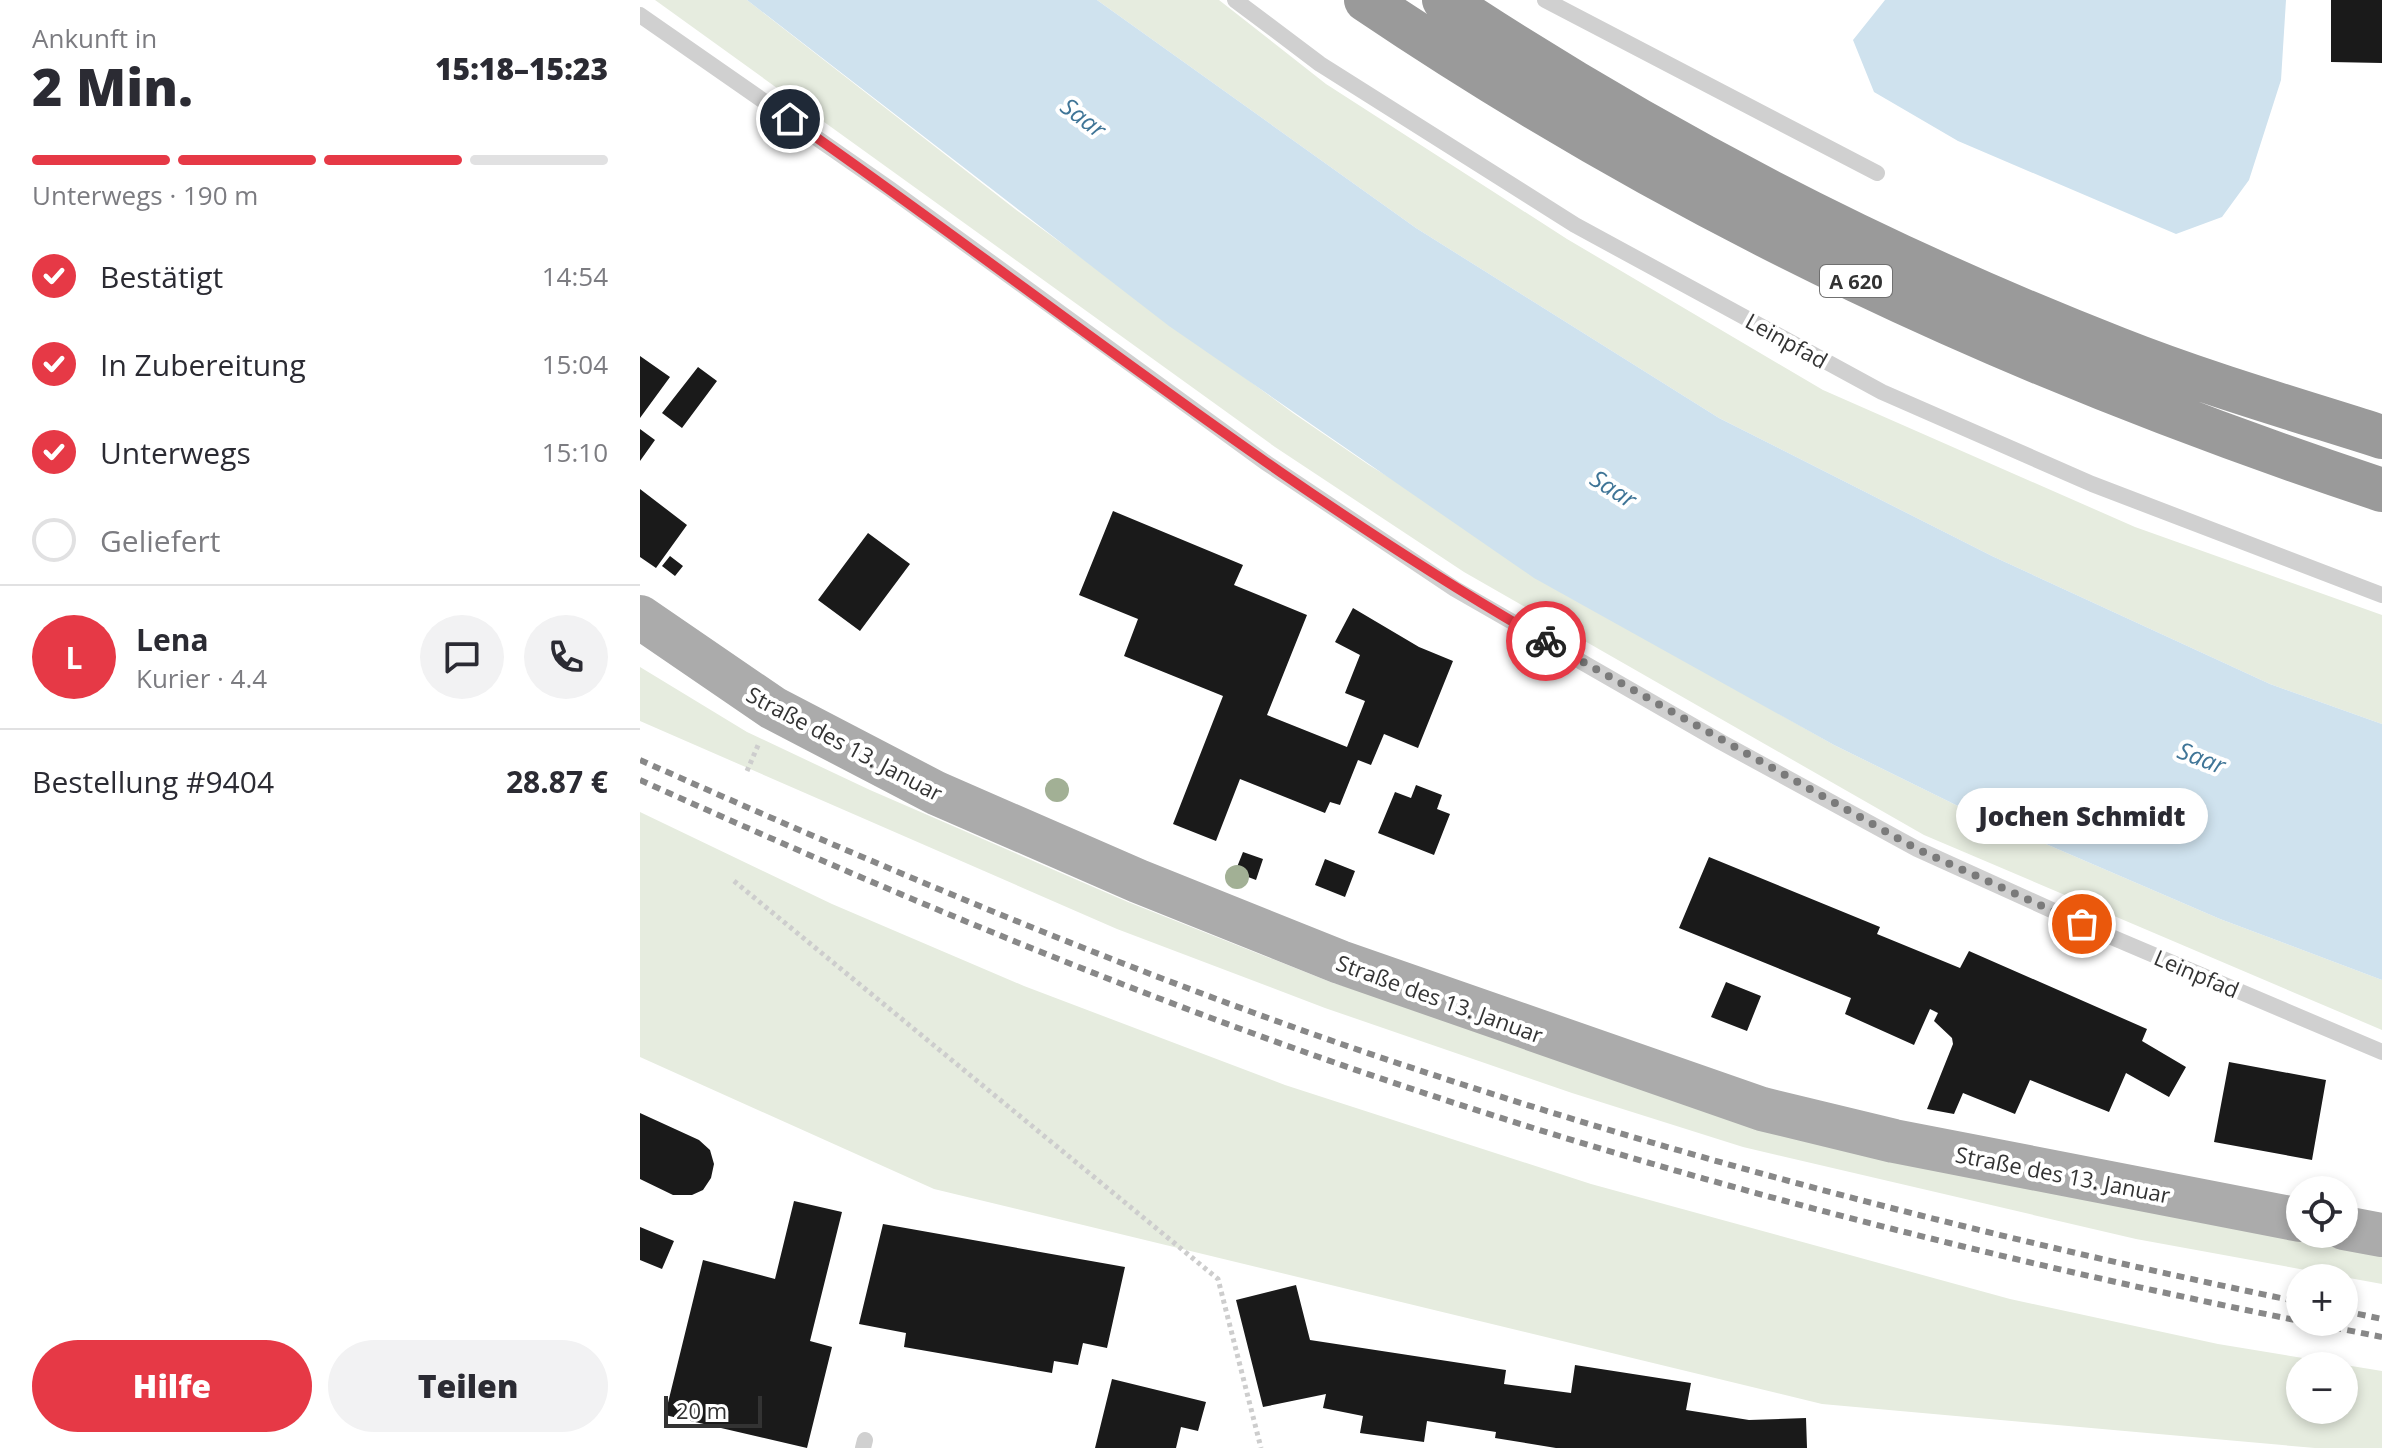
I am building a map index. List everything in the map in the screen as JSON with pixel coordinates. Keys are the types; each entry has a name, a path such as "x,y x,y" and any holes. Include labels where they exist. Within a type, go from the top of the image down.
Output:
{"highway":[{"name":"A 620","path":"1366,0 1580,137 1700,204 1853,280 2105,391 2256,448 2382,490"},
{"name":"A 620","path":"1444,0 1607,102 1731,173 1862,237 2120,350 2382,437"}],"main road":[{"name":"Straße des 13. Januar","path":"640,617 773,708 936,793 1138,881 1340,962 1762,1109 1894,1141 2286,1217"},
{"path":"2358,1231 2382,1235"}],"lane":[{"name":"Leinpfad","path":"1235,0 1320,64 1575,225 1882,392 2092,484 2382,595"},
{"path":"1545,0 1877,173"},
{"name":"Leinpfad","path":"640,15 890,189 1265,462 1455,589 1721,742 1917,849 2109,936 2382,1052"}],"path":[{"path":"747,771 760,738"},
{"path":"734,881 1218,1279 1261,1448"}],"shaded area":[{"path":"655,0 747,0 1015,209 1369,465 1739,691 1834,745 1960,807 2220,919 2382,980 2382,1030 1924,835 1464,572 1275,447"},
{"path":"1097,0 1219,0 1326,84 1567,239 1823,390 2135,527 2382,615 2382,724 2270,684 1992,556 1719,418 1416,228"},
{"path":"640,667 747,732 870,790 1128,902 1333,983 2142,1207 2286,1235 2286,1248 2356,1248 2382,1253 2382,1284 2358,1280 2358,1264 2286,1264 2286,1266 2136,1239 1743,1147 1572,1093 1325,1008 1117,929 640,721"},
{"path":"640,812 832,904 1024,986 1285,1085 1591,1184 2010,1299 2218,1344 2286,1355 2286,1424 2358,1424 2358,1367 2382,1371 2382,1448 2315,1448 1822,1404 934,1189 640,1057"}],"water":[{"name":"Saar","path":"747,0 1097,0 1416,228 1719,418 1992,556 2270,684 2382,724 2382,980 2220,919 1960,807 1834,745 1534,578 1169,326"},
{"path":"1885,0 2286,0 2281,80 2249,180 2222,217 2176,234 1958,141 1874,92 1853,40"}],"building":[{"path":"2331,0 2382,0 2382,63 2331,62"},
{"path":"640,356 670,377 640,418"},
{"path":"698,367 717,381 682,428 662,413"},
{"path":"640,429 655,440 640,461"},
{"path":"640,489 687,525 656,568 640,557"},
{"path":"1113,511 1243,565 1234,585 1307,615 1267,715 1347,747 1365,701 1345,693 1360,655 1335,642 1353,608 1419,647 1453,661 1418,748 1384,734 1371,765 1358,760 1340,805 1330,802 1325,813 1240,779 1216,841 1173,824 1223,696 1124,656 1138,619 1079,595"},
{"path":"868,533 910,564 860,631 818,600"},
{"path":"670,556 683,566 675,576 662,566"},
{"path":"1416,785 1442,795 1437,809 1450,814 1434,855 1378,833 1395,792 1411,798"},
{"path":"1243,852 1263,859 1256,880 1235,872"},
{"path":"1709,857 1880,927 1877,934 1960,968 1969,951 2147,1029 2142,1041 2186,1067 2169,1097 2126,1073 2109,1112 2030,1080 2015,1114 1963,1093 1954,1114 1927,1109 1953,1044 1952,1038 1934,1021 1938,1013 1930,1009 1914,1045 1845,1014 1851,998 1679,928"},
{"path":"1325,859 1355,871 1345,897 1315,885"},
{"path":"1726,982 1761,996 1747,1031 1711,1017"},
{"path":"2229,1062 2326,1080 2312,1160 2214,1142"},
{"path":"640,1113 699,1140 710,1150 714,1164 711,1178 703,1190 692,1195 673,1195 640,1179"},
{"path":"794,1201 842,1212 810,1341 832,1347 807,1448 665,1415 703,1260 775,1279"},
{"path":"883,1224 1125,1267 1107,1348 1083,1343 1078,1365 1054,1361 1052,1373 904,1347 906,1333 859,1324"},
{"path":"640,1227 674,1241 662,1269 640,1260"},
{"path":"1296,1285 1310,1340 1506,1370 1504,1384 1571,1393 1575,1365 1691,1383 1686,1410 1749,1420 1806,1418 1807,1448 1556,1448 1495,1438 1496,1432 1427,1421 1424,1442 1360,1433 1363,1416 1323,1408 1326,1394 1263,1407 1236,1300"},
{"path":"1112,1379 1206,1402 1198,1431 1181,1427 1176,1448 1095,1448"}],"railway":[{"path":"640,760 1065,940 1237,1007 1444,1078 1565,1117 1808,1186 2053,1248 2286,1299"},
{"path":"640,780 891,890 1060,959 1230,1025 1436,1097 1558,1136 1803,1206 2051,1267 2286,1318"},
{"path":"2358,1314 2382,1319"},
{"path":"2358,1332 2382,1337"}],"way so far":[{"path":"1546,641 1721,742 1917,849 2082,924"}],"place":[{"name":"Jochen Schmidt","path":"2082,924"}],"route":[{"path":"790,119 1265,462 1455,589 1546,641"}]}
